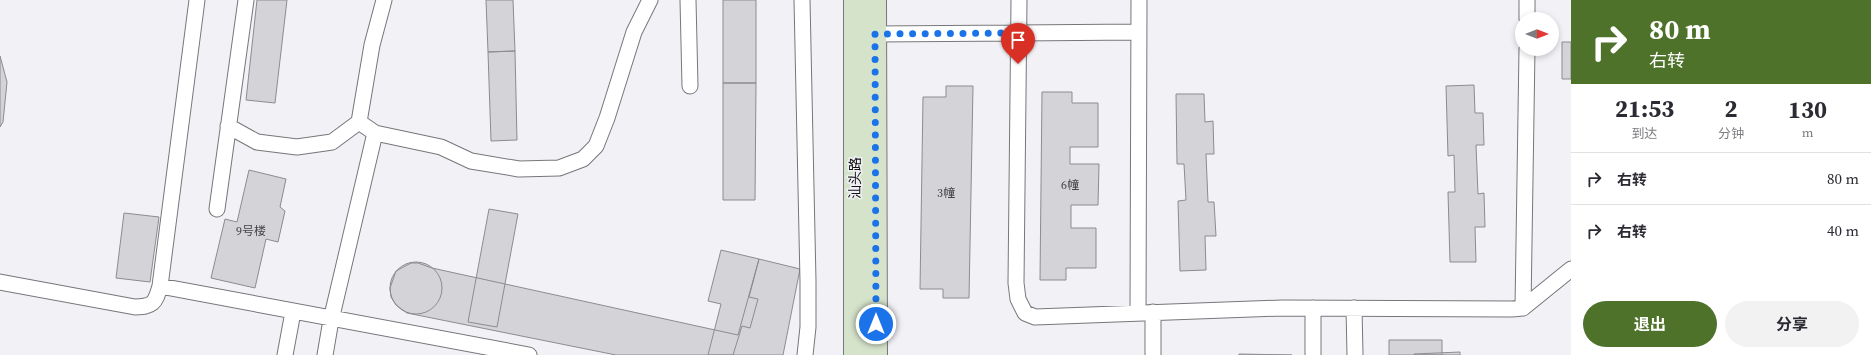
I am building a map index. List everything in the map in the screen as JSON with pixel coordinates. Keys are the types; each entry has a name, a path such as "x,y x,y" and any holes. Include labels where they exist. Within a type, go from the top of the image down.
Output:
{"street":[{"name":"汕头路","path":"855,0 855,355"},
{"name":"汕头路","path":"875,0 876,355"}],"lane":[{"path":"0,282 135,307 149,306 156,300 160,286 197,0"},
{"path":"217,210 246,0"},
{"path":"228,126 257,142 297,147 332,142 359,122 372,45 384,0"},
{"path":"359,122 376,133 441,147 472,161 519,169 559,168 583,159 596,146 607,118 634,32 650,0"},
{"path":"688,0 690,86"},
{"path":"802,0 808,281 808,327 805,355"},
{"path":"1019,0 1016,283 1018,299 1025,313 1035,317 1313,308 1523,308 1571,269"},
{"path":"1138,313 1140,0"},
{"path":"1527,12 1528,0"},
{"path":"875,34 1139,32"},
{"path":"1523,308 1527,56"},
{"path":"325,355 331,320 376,133"},
{"path":"160,286 331,320 529,355"},
{"path":"1313,308 1313,355"},
{"path":"1354,308 1355,355"},
{"path":"285,355 293,312"},
{"path":"1153,355 1154,312"}],"building":[{"path":"257,0 287,0 275,103 246,100"},
{"path":"486,0 513,0 515,51 488,52"},
{"path":"723,0 756,0 756,83 723,83"},
{"path":"1562,42 1571,42 1571,79 1562,79"},
{"path":"515,51 517,140 491,141 488,52"},
{"path":"0,56 7,82 3,122 0,127"},
{"path":"723,83 756,83 755,200 723,200"},
{"path":"1474,85 1475,113 1483,113 1484,145 1476,145 1478,194 1484,193 1485,227 1475,227 1476,262 1450,262 1448,192 1455,192 1454,155 1448,156 1446,86"},
{"path":"946,86 973,86 969,298 943,298 943,289 920,289 923,97 946,97"},
{"path":"1042,92 1072,92 1072,103 1098,103 1098,147 1070,147 1070,164 1099,164 1098,205 1071,205 1071,228 1096,228 1096,268 1066,268 1066,280 1040,280"},
{"path":"1176,94 1204,94 1205,122 1213,121 1214,154 1206,154 1208,202 1214,202 1216,236 1205,236 1206,270 1180,271 1178,201 1186,200 1184,164 1177,164"},
{"path":"249,170 286,179 280,207 285,211 278,242 266,239 255,288 211,278 225,219 237,222"},
{"path":"489,209 518,214 497,327 468,322"},
{"path":"124,213 159,217 150,282 116,278"},
{"path":"721,250 759,259 749,297 758,299 750,328 742,326 733,355 708,355 721,304 708,301"},
{"path":"759,259 800,269 783,355 616,355 407,313 396,305 391,297 390,288 396,271 411,263 418,263 432,268 738,335"},
{"path":"416,262 426,264 434,270 440,278 442,288 440,298 434,306 426,312 416,314 406,312 398,306 392,298 390,288 392,278 398,270 406,264"},
{"path":"1389,340 1442,340 1442,355 1389,355"},
{"path":"1460,352 1460,355 1414,355 1414,354"},
{"path":"1239,354 1292,355 1239,355"}],"route":[{"path":"876,324 875,34 1018,33 1018,64"}]}
